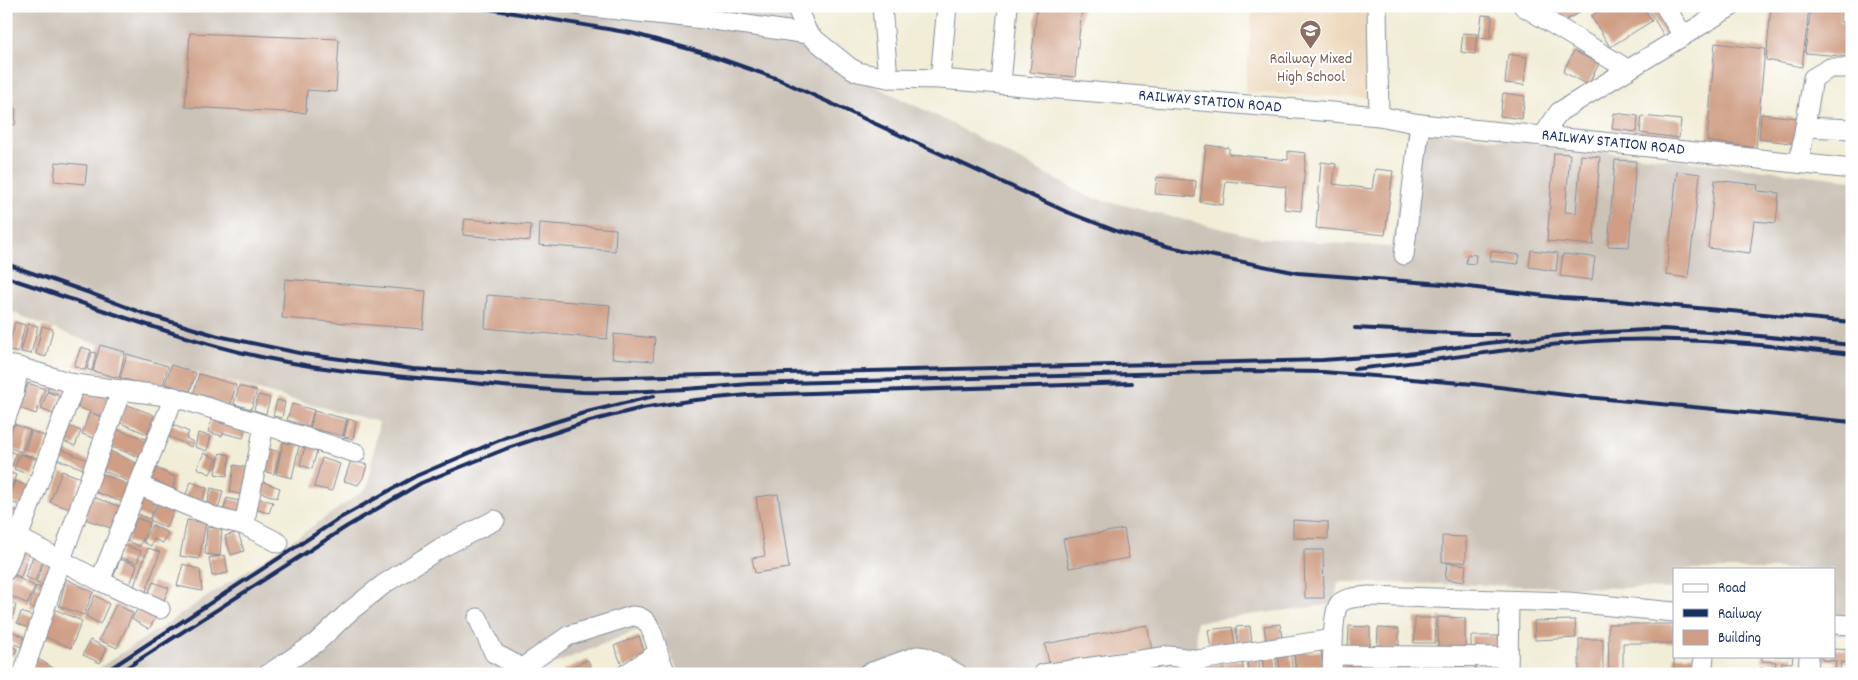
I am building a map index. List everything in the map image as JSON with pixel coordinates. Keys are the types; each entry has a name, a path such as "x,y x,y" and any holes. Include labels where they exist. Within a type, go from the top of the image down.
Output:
{"street":[{"path":"581,6 713,20 808,34"},
{"path":"796,6 808,34"},
{"path":"882,6 888,78"},
{"path":"940,79 947,6"},
{"path":"1001,84 1008,6"},
{"path":"1377,6 1380,116"},
{"path":"1665,6 1683,36"},
{"path":"1543,136 1559,112 1732,6"},
{"path":"1534,9 1627,69"},
{"name":"RAILWAY STATION ROAD","path":"808,34 849,67 866,75 888,78 940,79 1380,116 1420,124 1852,169"},
{"path":"1799,163 1813,78 1830,68 1852,68"},
{"path":"1404,255 1420,124"},
{"path":"1805,126 1852,129"},
{"path":"6,418 13,399 12,366 75,384 174,396 264,426 356,453"},
{"path":"6,570 12,535 75,384"},
{"path":"24,674 61,560 121,391"},
{"path":"100,581 174,396"},
{"path":"244,525 264,426"},
{"path":"138,485 217,518 244,525 279,543"},
{"path":"268,674 316,643 350,611 384,584 439,549 495,520"},
{"path":"12,535 100,581 160,609"},
{"path":"1333,656 1339,604 1369,596 1569,602 1673,612"},
{"path":"1043,674 1168,656 1200,660 1333,656 1508,665 1509,601"},
{"path":"478,618 494,653 522,668 568,636 632,616 639,616 650,627 666,674"},
{"path":"1836,624 1852,625"},
{"path":"626,674 658,653"},
{"path":"867,674 917,656 925,657 958,674"},
{"path":"1702,674 1704,658"},
{"path":"1808,674 1809,658"}],"shaded area":[{"path":"6,6 796,6 843,71 943,119 1089,197 1261,238 1392,247 1408,129 1852,180 1852,635 1836,634 1836,568 1673,568 1673,589 1338,582 1334,604 1196,622 1197,652 1038,674 994,674 925,649 853,674 679,674 657,622 530,674 90,674 299,536 367,488 379,422 83,340 6,310"},
{"name":"Railway Mixed High School","path":"1253,6 1376,6 1368,98 1245,92"}],"building":[{"path":"1037,6 1082,6 1075,77 1030,72"},
{"path":"1549,6 1576,6 1580,12 1556,26 1544,9"},
{"path":"1607,6 1643,6 1652,21 1610,47 1591,16"},
{"path":"1646,6 1659,6 1678,36 1668,42"},
{"path":"1671,6 1690,6 1677,15"},
{"path":"1771,6 1809,6 1802,67 1766,60"},
{"path":"1811,6 1841,6 1840,22 1852,23 1852,57 1805,53"},
{"path":"1482,15 1492,16 1490,39 1479,38"},
{"path":"190,33 339,39 336,92 307,90 306,113 185,107"},
{"path":"1463,33 1477,34 1475,54 1461,52"},
{"path":"1715,43 1765,49 1756,148 1707,141"},
{"path":"1574,51 1599,64 1588,85 1563,72"},
{"path":"1508,54 1527,57 1524,85 1505,83"},
{"path":"1503,93 1525,96 1522,119 1500,116"},
{"path":"6,107 16,108 15,125 6,124"},
{"path":"1614,113 1638,116 1637,132 1612,129"},
{"path":"1761,114 1797,118 1798,144 1759,139"},
{"path":"1642,116 1681,120 1679,138 1640,133"},
{"path":"1206,145 1229,148 1229,154 1288,160 1288,151 1306,153 1301,211 1284,209 1286,187 1226,181 1223,205 1200,202"},
{"path":"1554,153 1570,154 1565,212 1576,213 1581,155 1600,157 1593,245 1547,241"},
{"path":"1615,160 1636,161 1629,247 1608,246"},
{"path":"56,162 87,165 85,184 54,181"},
{"path":"1321,162 1336,164 1333,184 1372,189 1375,169 1393,171 1385,235 1316,228"},
{"path":"1677,171 1700,174 1688,278 1666,275"},
{"path":"1157,177 1196,181 1195,197 1155,194"},
{"path":"1715,180 1758,185 1757,191 1779,193 1776,223 1754,221 1750,253 1708,248"},
{"path":"465,219 531,225 530,241 463,235"},
{"path":"540,223 616,229 615,251 539,245"},
{"path":"1531,250 1558,253 1556,271 1529,267"},
{"path":"1491,251 1520,255 1518,264 1490,261"},
{"path":"1467,254 1476,255 1475,264 1466,263"},
{"path":"1563,254 1595,257 1592,280 1560,276"},
{"path":"285,279 426,291 423,329 282,318"},
{"path":"487,295 610,305 607,339 485,328"},
{"path":"15,322 25,325 18,353 8,350"},
{"path":"28,324 38,326 31,354 21,352"},
{"path":"42,326 53,329 46,357 36,354"},
{"path":"614,334 655,338 653,361 612,358"},
{"path":"100,345 125,352 119,378 93,371"},
{"path":"81,347 91,350 85,370 74,366"},
{"path":"92,352 96,353 92,371 87,369"},
{"path":"127,354 168,366 162,389 120,378"},
{"path":"171,365 196,373 190,391 165,384"},
{"path":"199,374 236,385 230,406 193,395"},
{"path":"51,380 65,384 62,395 47,391"},
{"path":"28,383 45,389 36,414 19,408"},
{"path":"239,386 257,391 251,409 234,404"},
{"path":"84,388 112,397 105,417 77,407"},
{"path":"47,392 60,397 53,414 41,409"},
{"path":"258,395 270,398 266,414 254,410"},
{"path":"277,400 285,402 282,418 273,416"},
{"path":"125,404 154,415 147,434 118,422"},
{"path":"292,404 314,410 309,427 287,420"},
{"path":"314,411 347,419 343,436 310,428"},
{"path":"89,413 107,419 99,440 82,434"},
{"path":"228,417 247,423 243,438 223,433 222,436 208,432 212,418 221,420 220,423 226,424"},
{"path":"348,419 356,421 353,439 344,437"},
{"path":"167,422 189,432 186,438 193,442 191,447 162,433"},
{"path":"14,424 30,430 22,452 6,447"},
{"path":"64,424 81,431 75,446 59,439"},
{"path":"115,429 146,439 140,457 109,446"},
{"path":"31,431 48,437 40,459 24,454"},
{"path":"198,433 211,436 207,451 195,447"},
{"path":"283,442 299,446 292,478 276,474"},
{"path":"306,443 318,447 312,469 300,465"},
{"path":"58,448 92,462 89,471 54,458"},
{"path":"6,449 16,454 12,466 6,464"},
{"path":"269,449 280,452 274,474 263,471"},
{"path":"108,450 138,464 130,482 100,469"},
{"path":"204,453 217,459 210,474 197,468"},
{"path":"220,453 230,455 227,476 215,474"},
{"path":"20,454 38,460 32,476 14,469"},
{"path":"322,458 340,464 332,491 314,487"},
{"path":"351,460 367,465 363,478 358,485 344,481"},
{"path":"234,465 254,469 249,496 230,492"},
{"path":"152,466 175,477 172,495 145,483"},
{"path":"6,471 16,475 11,488 6,486"},
{"path":"62,471 81,478 70,509 50,502"},
{"path":"100,473 129,485 122,502 93,491"},
{"path":"15,481 32,488 24,507 8,501"},
{"path":"191,482 207,488 200,507 183,501"},
{"path":"263,482 280,488 277,498 260,492"},
{"path":"211,488 223,491 218,511 206,508"},
{"path":"144,492 159,499 149,519 134,512"},
{"path":"778,494 789,568 755,573 752,558 765,556 756,497"},
{"path":"90,496 124,508 116,530 82,518"},
{"path":"227,498 243,502 238,520 222,516"},
{"path":"257,498 273,502 269,513 254,509"},
{"path":"160,500 175,508 166,528 150,520"},
{"path":"6,506 17,511 12,524 6,521"},
{"path":"137,518 150,523 140,546 127,541"},
{"path":"187,520 206,523 199,559 180,556"},
{"path":"1293,520 1328,522 1328,539 1293,538"},
{"path":"152,525 168,533 163,543 154,539 151,546 143,542"},
{"path":"207,527 222,529 220,556 205,554"},
{"path":"1124,529 1129,558 1069,568 1063,539"},
{"path":"238,532 244,551 231,555 225,536"},
{"path":"1442,536 1466,537 1466,562 1442,562"},
{"path":"123,545 141,551 137,563 119,557"},
{"path":"18,548 29,552 21,577 10,573"},
{"path":"148,548 160,552 145,594 133,589"},
{"path":"1304,550 1323,550 1324,598 1305,598"},
{"path":"34,554 44,558 35,581 25,577"},
{"path":"225,555 228,573 212,576 209,558"},
{"path":"45,558 55,564 47,587 36,583"},
{"path":"120,559 137,565 130,585 113,578"},
{"path":"1447,563 1466,565 1464,582 1445,579"},
{"path":"183,564 200,570 202,591 177,586"},
{"path":"12,575 35,586 28,604 6,594 6,588"},
{"path":"66,579 93,592 84,615 59,606"},
{"path":"153,582 169,588 162,605 146,599"},
{"path":"36,586 48,591 42,610 30,607"},
{"path":"95,595 109,604 100,624 86,616"},
{"path":"6,600 16,605 12,619 6,617"},
{"path":"116,604 133,613 117,648 99,640"},
{"path":"140,604 158,614 149,629 132,619"},
{"path":"54,609 82,621 71,648 43,636"},
{"path":"21,612 40,619 35,631 17,623"},
{"path":"1438,617 1465,618 1465,651 1438,650"},
{"path":"1415,618 1436,618 1435,643 1414,643"},
{"path":"1575,620 1576,638 1535,640 1534,621"},
{"path":"1280,624 1283,644 1267,647 1264,626"},
{"path":"1608,624 1673,624 1673,643 1623,643 1623,674 1609,674"},
{"path":"1147,625 1152,650 1050,669 1045,644"},
{"path":"1250,626 1253,651 1239,652 1236,627"},
{"path":"1349,626 1370,627 1370,647 1348,647"},
{"path":"1232,627 1236,651 1212,655 1208,630"},
{"path":"1378,628 1399,629 1399,649 1377,649"},
{"path":"11,631 24,637 21,647 8,641"},
{"path":"639,636 647,659 623,668 614,646"},
{"path":"1471,636 1499,636 1499,651 1471,651"},
{"path":"1579,639 1603,639 1603,674 1579,674"},
{"path":"90,640 107,648 100,663 83,655"},
{"path":"6,643 17,649 14,656 6,652"},
{"path":"1836,649 1852,650 1852,663 1841,662 1840,670 1852,671 1852,674 1819,674 1819,667 1835,669 1836,661 1822,660 1822,658 1836,658"},
{"path":"1290,650 1293,674 1280,674 1278,652"},
{"path":"1321,651 1323,674 1296,674 1294,653"},
{"path":"1275,653 1278,674 1264,674 1262,654"},
{"path":"35,657 63,674 33,674"},
{"path":"1674,658 1694,658 1694,674 1674,674"},
{"path":"1762,658 1793,658 1792,663 1782,662 1781,671 1793,672 1793,674 1759,674 1760,668 1775,669 1776,662 1762,661"},
{"path":"1259,659 1260,674 1249,674 1247,660"},
{"path":"588,660 594,674 565,674 563,670"},
{"path":"1242,660 1244,674 1225,674 1224,663"},
{"path":"1343,662 1363,663 1363,674 1342,674"},
{"path":"1387,663 1404,663 1404,674 1387,674"},
{"path":"1406,663 1427,663 1427,674 1405,674"},
{"path":"1221,664 1223,674 1202,674 1201,666"},
{"path":"1364,664 1386,664 1386,674 1364,674"},
{"path":"1454,664 1475,665 1475,674 1454,674"},
{"path":"1175,665 1176,674 1154,674 1153,669"},
{"path":"1431,665 1453,666 1452,674 1431,674"},
{"path":"1476,665 1498,665 1498,674 1476,674"}],"railway":[{"path":"472,6 631,33 704,53 778,79 1067,212 1119,232 1170,247 1298,273 1443,284 1562,298 1619,301 1852,322"},
{"path":"6,264 145,314 218,336 304,354 413,369 584,378 1323,360 1407,354 1575,334 1663,329 1852,345"},
{"path":"6,277 166,331 274,360 358,372 547,390 624,392 749,384 1249,371 1323,372 1474,384 1575,396 1852,422"},
{"path":"1355,328 1509,334"},
{"path":"1354,369 1549,345 1644,339 1763,345 1852,354"},
{"path":"117,674 346,527 421,483 508,448 590,421 642,408 748,395 1132,383"},
{"path":"102,674 340,518 416,476 507,437 587,412 654,396"}],"place":[{"name":"Railway Mixed High School","path":"1311,49"}]}
